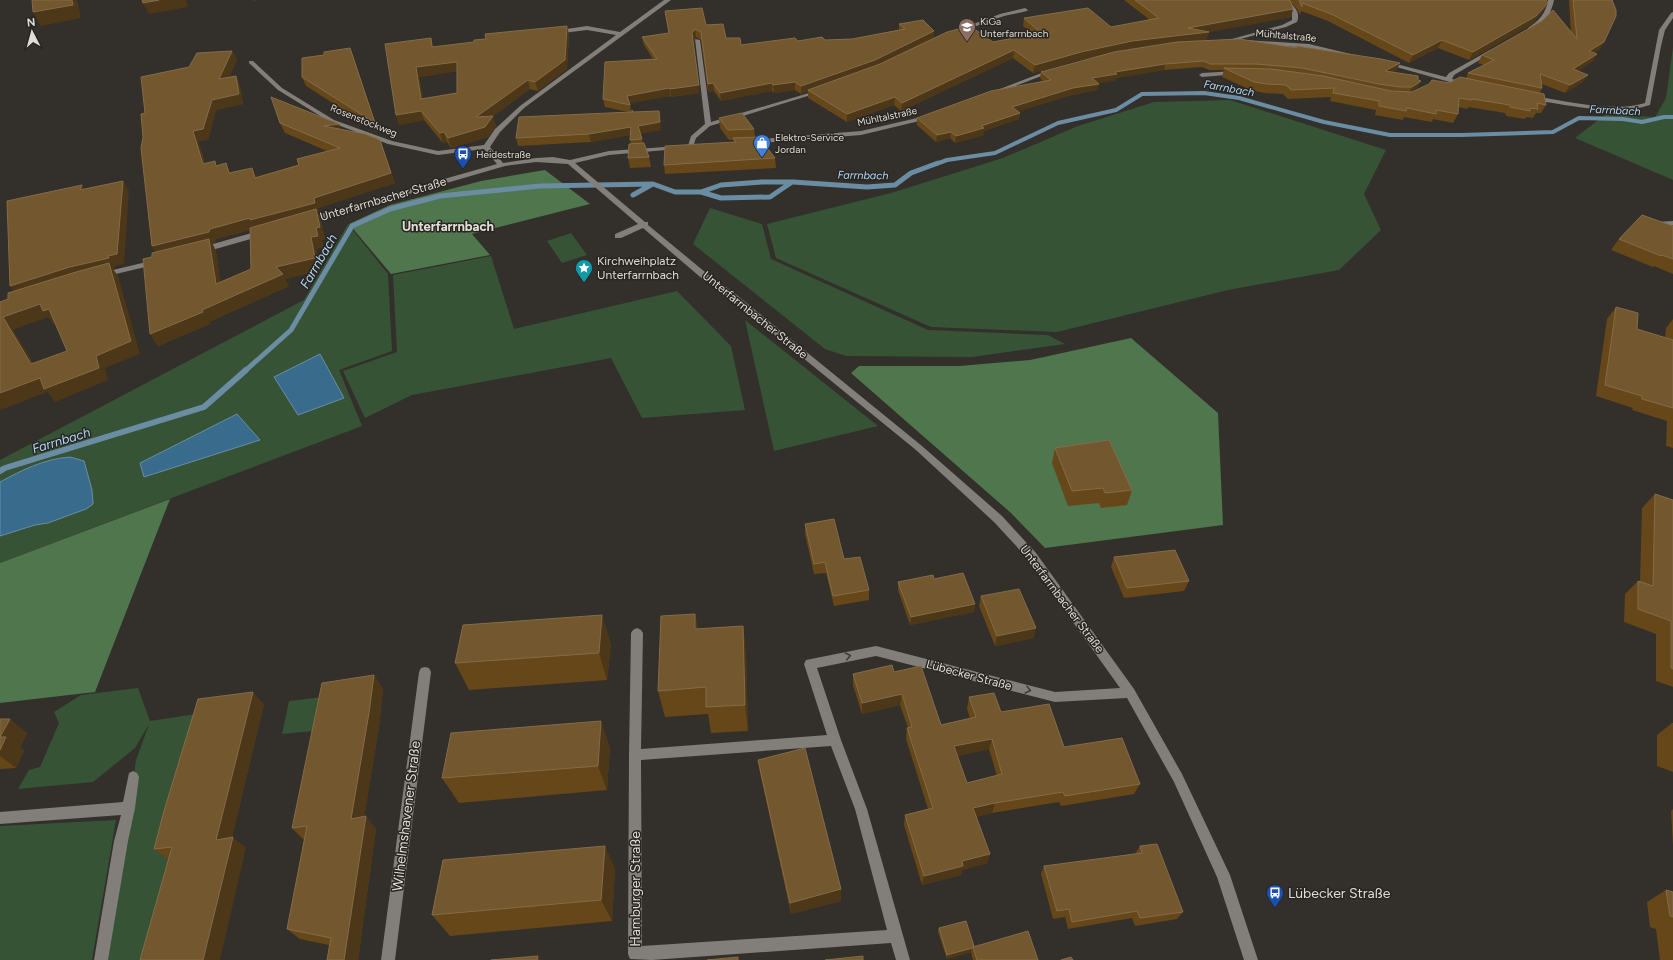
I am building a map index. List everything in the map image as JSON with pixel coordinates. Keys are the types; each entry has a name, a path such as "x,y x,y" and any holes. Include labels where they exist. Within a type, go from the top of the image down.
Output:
{"street":[{"path":"502,166 486,147 490,138 502,124 522,106 668,0"},
{"name":"Mühltalstraße","path":"1283,0 1295,11 1295,21 1284,26 1223,42 1303,46 1366,58"},
{"path":"1522,34 1543,20 1550,8 1551,0"},
{"path":"950,34 1002,15 1025,10"},
{"path":"1529,97 1621,109 1642,107 1648,104 1662,30 1673,14"},
{"path":"550,32 588,28 620,34"},
{"path":"697,40 708,125"},
{"path":"1448,80 1451,74 1496,49"},
{"name":"Rosenstockweg","path":"251,62 280,89 332,121 390,143 438,153 486,147"},
{"path":"1380,62 1431,79 1448,80 1474,87"},
{"path":"987,95 1059,69"},
{"path":"1202,75 1244,73"},
{"path":"570,162 592,155 615,152 695,146 693,137 708,125 828,88"},
{"name":"Mühltalstraße","path":"743,143 861,133 936,115"},
{"name":"Unterfarrnbacher Straße","path":"296,224 502,166 540,159 556,159 570,162 645,224 702,274 730,294 919,448 998,519 1032,556 1130,693 1178,778 1223,875 1251,960"},
{"path":"1654,224 1673,223"},
{"path":"618,236 645,224"},
{"path":"195,252 273,230"},
{"path":"96,277 164,260"},
{"name":"Hamburger Straße","path":"637,633 635,755 635,954 896,936"},
{"name":"Lübecker Straße","path":"835,740 810,664 876,650 1055,697 1130,693"},
{"name":"Wilhelmshavener Straße","path":"388,960 425,672"},
{"path":"635,755 835,740 861,809 903,960"},
{"path":"101,960 121,841 129,808 133,777"},
{"path":"0,818 129,808"}],"green space":[{"path":"1673,47 1673,180 1575,138 1606,114 1655,117 1666,98"},
{"path":"1230,100 1386,150 1364,194 1381,230 1339,270 1228,290 1057,332 931,327 776,258 767,224 891,193 1003,158 1078,126 1154,102"},
{"path":"545,170 590,204 472,234 490,255 391,274 349,224 390,205 481,181"},
{"path":"710,208 762,224 771,259 928,330 1048,335 1065,344 972,357 846,356 825,349 693,244"},
{"path":"348,224 388,274 392,351 339,370 362,426 0,563 0,460 304,300"},
{"path":"571,233 587,255 562,263 547,241"},
{"path":"491,256 514,329 677,291 731,346 745,410 642,418 611,358 412,395 365,418 343,371 397,352 393,275"},
{"path":"745,320 878,426 774,451"},
{"path":"1131,338 1218,413 1223,525 1045,548 1011,513 851,373 859,366 959,366 1030,360"},
{"path":"170,499 95,692 0,703 0,563"},
{"path":"138,688 150,721 210,712 169,860 159,960 101,960 129,808 136,760 149,724 135,748 93,782 18,789 29,770 40,767 59,723 54,712 81,695"},
{"path":"332,696 324,730 282,734 289,701"},
{"path":"116,820 92,960 0,960 0,826"}],"water":[{"path":"320,354 344,398 298,415 274,377"},
{"path":"237,414 260,440 144,477 140,463"},
{"path":"70,457 84,461 92,490 93,504 86,509 48,523 35,525 0,536 0,482 25,469 51,460"}],"building":[{"path":"32,0 72,0 73,5 33,12"},
{"path":"142,0 159,0 143,3"},
{"path":"1135,0 1289,0 1293,9 1188,28 1209,32 1132,41 1081,52 1035,65 1014,50 902,103 895,97 847,114 808,90 880,64 947,32 970,26 993,42 1041,33 1024,18 1088,8 1111,27 1159,18"},
{"path":"1299,0 1546,0 1548,3 1536,16 1473,52 1442,40 1413,55 1331,14 1302,3 1302,7"},
{"path":"1573,0 1612,0 1616,10 1616,16 1604,42 1589,51 1597,54 1573,69 1588,75 1570,85 1540,74 1542,88 1468,73 1494,60 1482,55 1542,21 1553,10 1577,39"},
{"path":"702,8 706,25 723,24 726,38 740,38 741,45 795,38 798,41 822,37 825,40 852,39 905,29 899,24 923,20 934,31 875,60 801,86 795,82 773,85 772,83 720,93 713,83 708,84 701,32 695,29 692,33 699,85 669,88 627,96 630,105 603,99 605,62 657,59 642,37 669,33 665,11"},
{"path":"567,26 565,60 535,82 528,80 476,117 493,116 485,127 448,138 444,132 440,133 421,111 396,115 385,44 431,38 432,47 474,42 474,40 486,39 485,34","holes":["457,62 457,93 421,99 416,67"]},
{"path":"1239,39 1297,48 1296,46 1400,63 1385,71 1418,76 1418,80 1421,81 1412,87 1400,87 1302,68 1256,64 1210,64 1204,61 1165,64 1115,72 1117,74 1092,78 1099,84 1073,88 1012,107 1020,113 981,126 984,128 956,136 951,132 937,135 917,118 991,91 1051,80 1041,72 1114,52 1177,42"},
{"path":"350,48 375,123 302,77 302,58 324,55 324,52"},
{"path":"232,51 219,79 236,76 239,94 212,100 203,129 193,131 203,164 215,161 216,166 226,163 229,173 252,168 255,178 299,165 297,159 340,148 280,123 271,97 339,124 324,126 365,134 380,140 391,173 314,198 315,203 250,220 250,218 210,229 209,232 152,246 141,148 143,137 141,114 145,113 141,77 189,67 197,53"},
{"path":"1224,68 1271,69 1323,76 1391,91 1412,92 1429,84 1432,80 1449,83 1460,77 1544,94 1546,105 1537,103 1538,109 1530,108 1530,111 1510,107 1510,105 1459,98 1458,114 1436,110 1436,114 1407,108 1406,111 1379,106 1379,101 1333,93 1334,88 1291,90 1286,85 1254,82"},
{"path":"632,110 633,112 659,111 660,122 638,126 642,139 630,140 631,127 589,134 516,138 519,117 632,112"},
{"path":"742,113 754,129 728,130 719,118"},
{"path":"759,137 775,158 664,165 665,146 736,142 733,138"},
{"path":"644,143 649,157 628,158 629,144"},
{"path":"123,181 117,254 108,256 109,258 70,267 10,286 7,201 82,185 80,190"},
{"path":"316,209 320,227 316,228 318,236 311,237 315,258 276,267 283,274 202,310 203,312 150,334 143,259 152,257 152,253 209,239 216,284 251,269 250,228"},
{"path":"1642,215 1673,226 1673,259 1662,255 1661,256 1619,239"},
{"path":"109,263 131,341 96,356 99,368 44,389 40,378 0,393 0,302 8,299 8,293","holes":["40,304 43,311 49,309 67,351 31,364 3,317"]},
{"path":"1616,307 1638,313 1637,329 1673,340 1673,408 1642,399 1642,396 1605,385"},
{"path":"1109,440 1132,490 1105,493 1103,488 1072,491 1055,448"},
{"path":"1655,494 1673,500 1673,669 1671,668 1671,621 1638,609 1638,581 1653,586"},
{"path":"834,519 844,559 860,557 869,590 833,596 825,562 814,564 805,524"},
{"path":"1175,550 1189,581 1127,588 1114,557"},
{"path":"963,573 975,604 911,617 898,582 933,575 934,579"},
{"path":"1019,589 1036,628 997,636 981,596"},
{"path":"695,614 695,629 743,626 745,705 706,707 706,687 658,691 661,616"},
{"path":"602,615 599,653 455,663 463,625"},
{"path":"892,665 894,672 921,666 941,725 976,717 969,697 994,693 1001,712 1049,704 1064,747 1122,738 1140,784 1065,796 1063,792 973,808 990,854 962,861 963,866 924,876 905,815 933,808 907,728 912,727 902,694 862,703 853,674","holes":["992,739 1002,774 967,783 954,746"]},
{"path":"374,675 351,819 366,816 344,960 327,960 331,938 287,929 307,826 292,828 322,683"},
{"path":"253,692 216,840 233,837 203,960 140,960 172,847 154,849 198,699"},
{"path":"0,719 10,719 0,737"},
{"path":"601,721 598,766 442,778 451,733"},
{"path":"0,737 6,737 0,750"},
{"path":"805,748 841,889 790,903 758,760"},
{"path":"1157,844 1183,912 1140,918 1137,911 1072,922 1069,909 1057,911 1044,866 1142,853 1140,846"},
{"path":"605,846 601,900 432,915 443,860"},
{"path":"1666,890 1673,892 1673,917 1670,916"},
{"path":"966,921 974,946 972,948 947,955 939,928"},
{"path":"1028,931 1038,960 977,960 973,947"},
{"path":"538,956 537,960 491,960"},
{"path":"863,956 863,960 825,960"},
{"path":"738,957 738,960 707,960"},
{"path":"1071,957 1073,960 1061,960"}],"waterway":[{"name":"Farrnbach","path":"936,164 947,160 995,153 1058,123 1116,110 1142,94 1204,93 1239,98 1324,122 1390,135 1461,135 1553,132 1579,118 1623,119 1642,122 1664,117 1673,117"},
{"name":"Farrnbach","path":"792,182 867,187 895,185 911,173 938,163"},
{"name":"Farrnbach","path":"701,192 721,185 762,182 792,182"},
{"name":"Farrnbach","path":"701,192 721,198 770,197 792,182"},
{"name":"Farrnbach","path":"245,371 291,330 352,226 390,209 440,196 540,186 653,184 675,192 701,192"},
{"path":"633,195 651,185"},
{"name":"Farrnbach","path":"0,471 5,468 204,407 246,370"}],"place":[{"name":"KiGa Unterfarrnbach","path":"967,42"},
{"name":"Elektro-Service Jordan","path":"762,158"},
{"name":"Heidestraße","path":"463,169"},
{"name":"Kirchweihplatz Unterfarrnbach","path":"584,283"},
{"name":"Lübecker Straße","path":"1275,908"}],"district":[{"name":"Unterfarrnbach","path":"448,226"}]}
